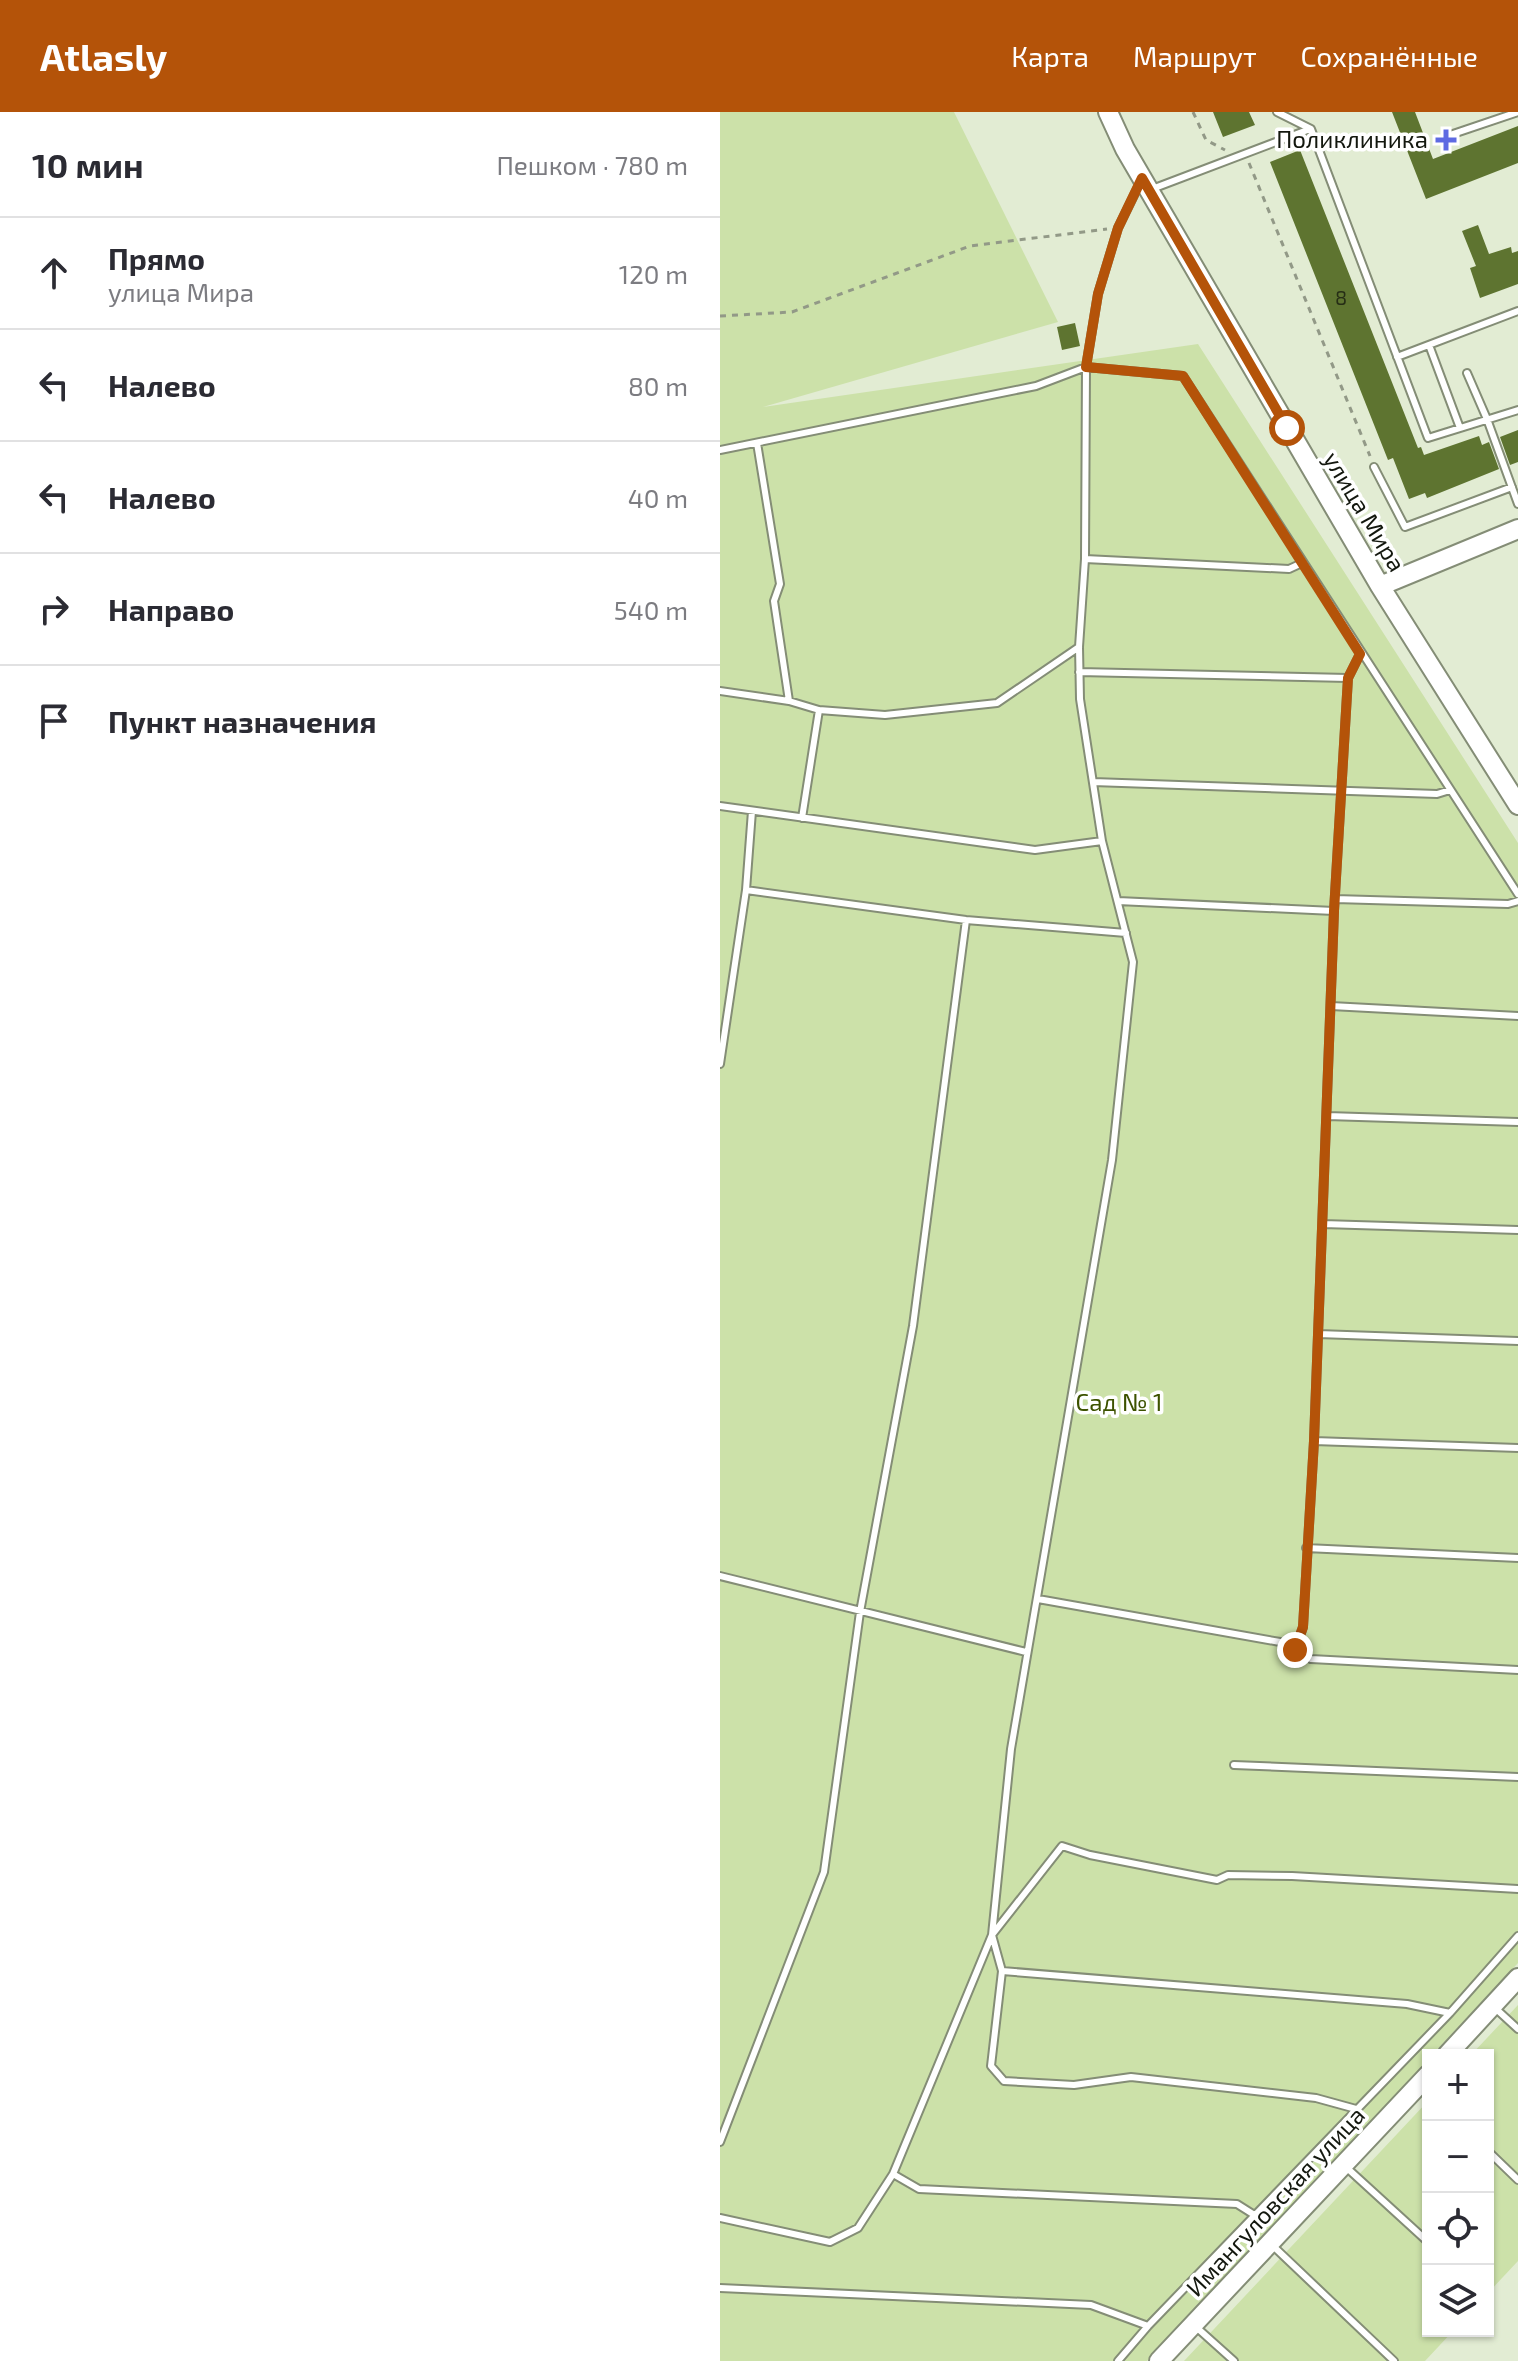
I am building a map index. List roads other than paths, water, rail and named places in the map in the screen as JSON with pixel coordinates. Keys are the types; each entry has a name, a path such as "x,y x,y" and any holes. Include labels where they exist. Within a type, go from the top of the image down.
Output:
{"main road":[{"name":"улица Мира","path":"1108,112 1146,184 1380,586 1518,805"},
{"path":"1380,586 1518,529"},
{"path":"1453,2049 1518,1978"},
{"name":"Имангуловская улица","path":"1159,2361 1422,2087"}],"lane":[{"path":"1277,112 1311,129 1428,438 1518,410"},
{"path":"1447,136 1518,112"},
{"path":"1311,129 1238,156 1146,184 1118,228 1098,294 1086,367 1085,559 1079,647 1080,699 1102,841 1133,962 1112,1160 1011,1749 992,1935 1002,1971 991,2066 1004,2081 1074,2085 1131,2077 1316,2098 1356,2109"},
{"path":"1397,357 1518,311"},
{"path":"1429,345 1460,428"},
{"path":"720,450 1036,386 1086,367 1183,376 1518,894"},
{"path":"1467,373 1518,504"},
{"path":"757,443 780,584 774,601 789,701"},
{"path":"1374,467 1405,527 1512,487"},
{"path":"1085,559 1289,569 1302,563"},
{"path":"720,691 789,701 819,710 885,715 997,703 1079,647"},
{"path":"1295,1650 1303,1627 1314,1441 1334,911 1348,678 1360,654"},
{"path":"1079,672 1348,678"},
{"path":"802,818 819,710"},
{"path":"1093,782 1437,794 1450,790"},
{"path":"720,806 1035,850 1102,841"},
{"path":"720,1064 746,890 752,811"},
{"path":"746,890 966,920 1126,933"},
{"path":"1335,899 1508,904 1518,901"},
{"path":"1118,901 1334,911"},
{"path":"720,2142 824,1872 860,1612 913,1326 966,920"},
{"path":"1331,1006 1518,1016"},
{"path":"1327,1116 1518,1122"},
{"path":"1323,1224 1518,1230"},
{"path":"1318,1334 1518,1341"},
{"path":"1314,1441 1518,1448"},
{"path":"1306,1548 1518,1558"},
{"path":"720,1576 1026,1652"},
{"path":"1038,1599 1280,1642 1311,1659 1518,1670"},
{"path":"1234,1765 1518,1777"},
{"path":"720,2218 830,2242 858,2228 893,2174 992,1935 1062,1846 1090,1855 1217,1880 1228,1875 1292,1876 1518,1889"},
{"path":"1118,2361 1148,2326 1450,2013 1518,1936"},
{"path":"1002,1971 1407,2004 1450,2013"},
{"path":"1493,2006 1518,2029"},
{"path":"1494,2157 1518,2180"},
{"path":"1344,2165 1422,2236"},
{"path":"893,2174 919,2189 1237,2204 1256,2216"},
{"path":"1270,2243 1394,2361"},
{"path":"720,2288 1091,2305 1148,2326"},
{"path":"1193,2324 1234,2361"}],"place":[{"name":"Поликлиника","path":"1446,140"}],"park label":[{"name":"Сад № 1","path":"1119,1403"}]}
